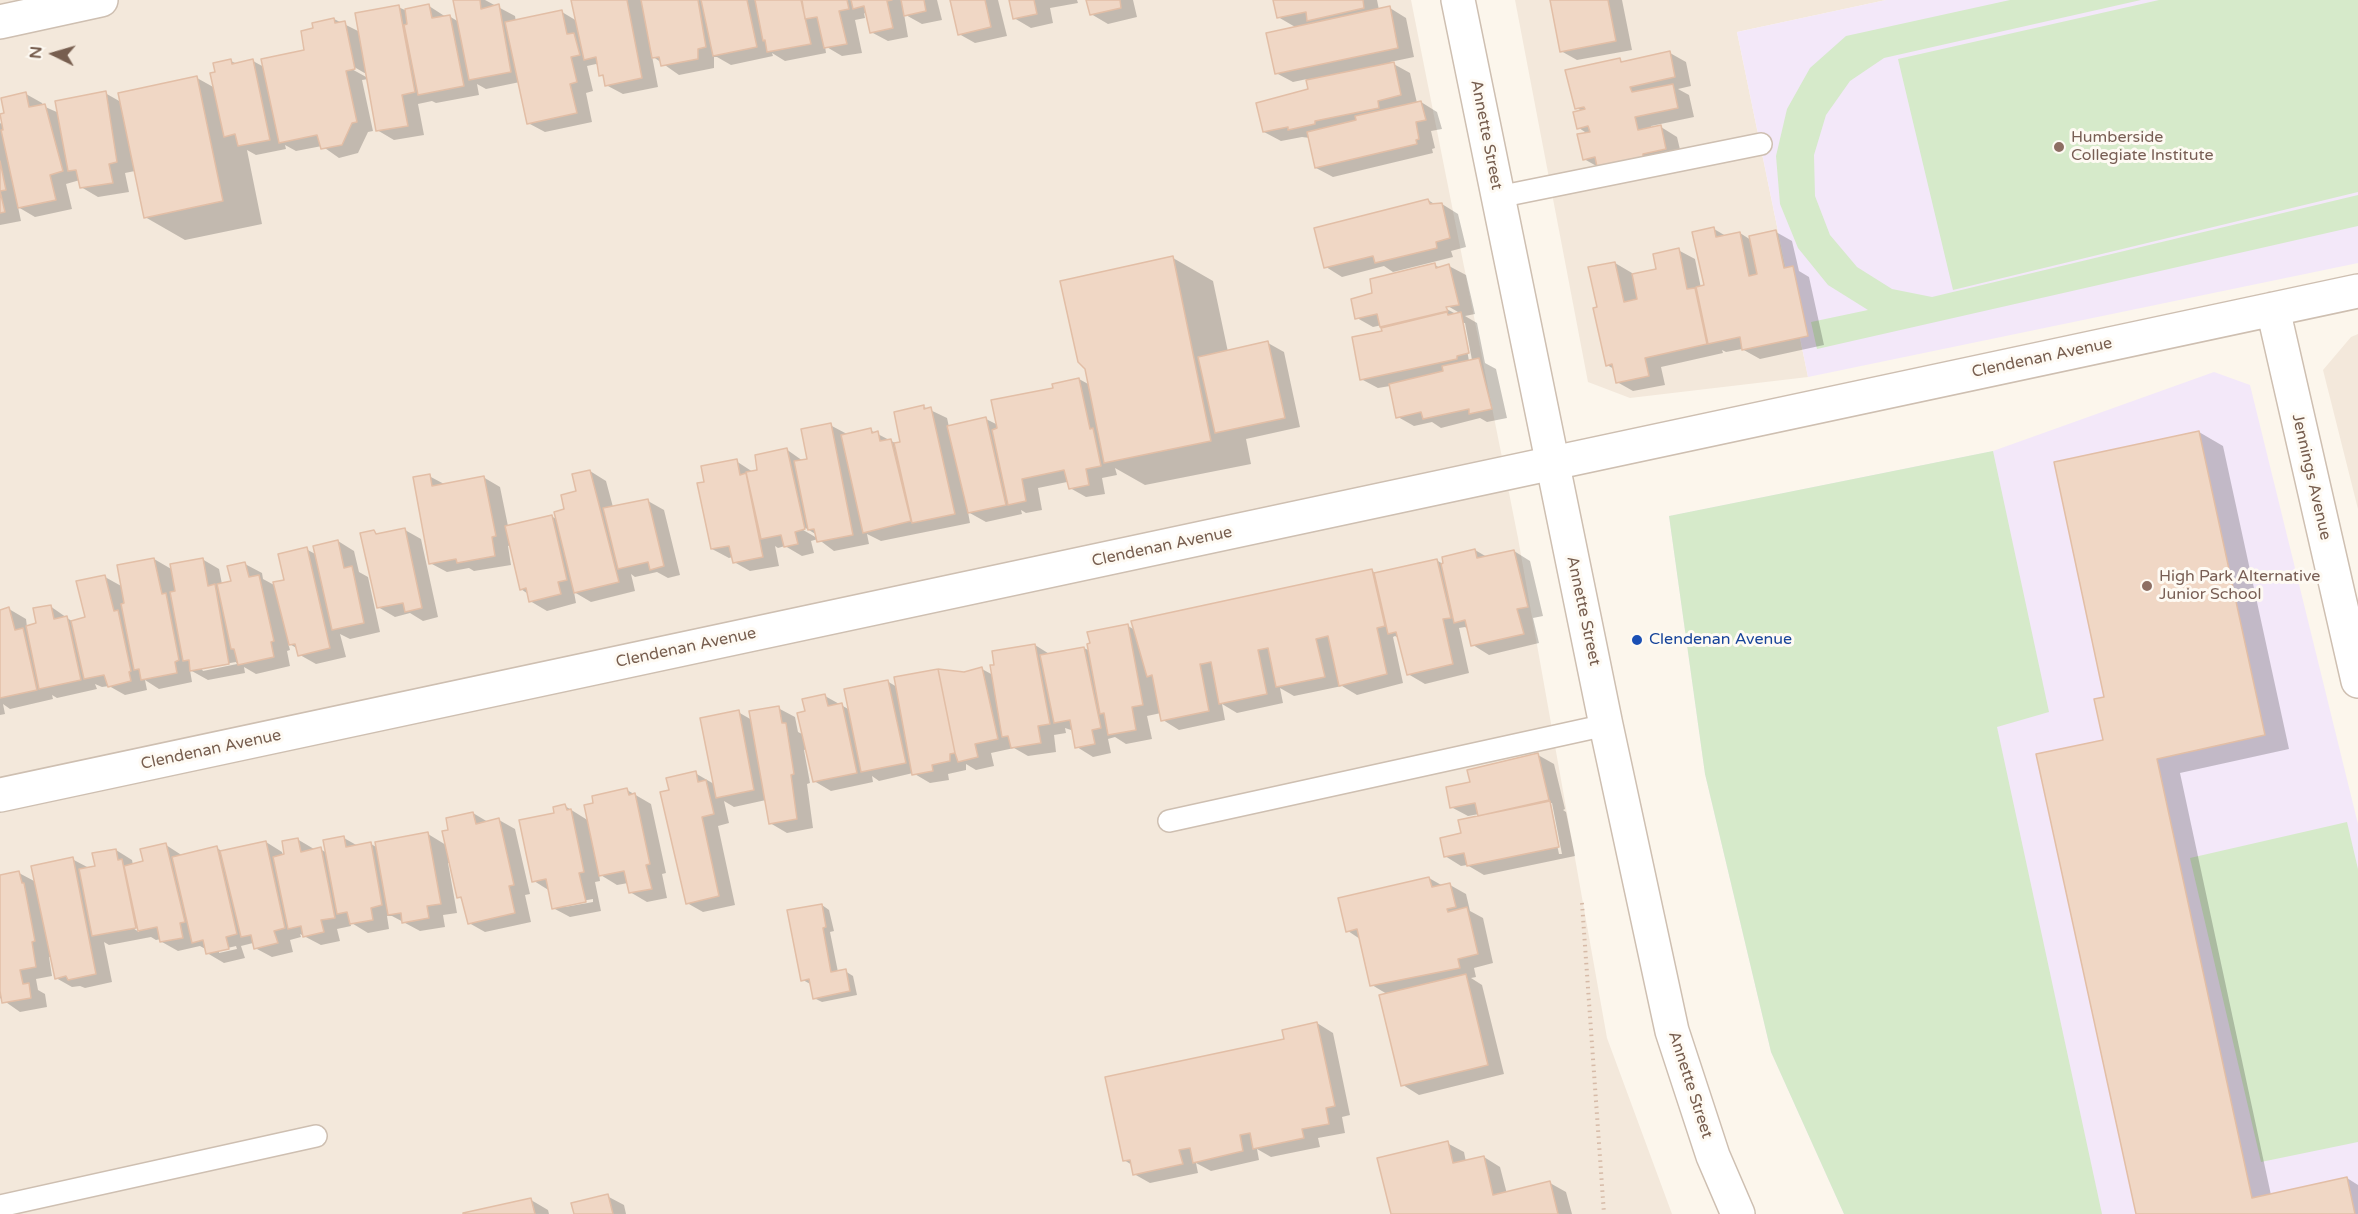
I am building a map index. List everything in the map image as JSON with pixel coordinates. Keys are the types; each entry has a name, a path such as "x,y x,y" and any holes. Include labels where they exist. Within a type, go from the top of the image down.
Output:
{"street":[{"path":"0,22 100,0"},
{"name":"Annette Street","path":"1458,0 1606,725 1672,1031 1713,1156 1738,1214"},
{"name":"Clendenan Avenue","path":"0,795 2358,291"},
{"name":"Jennings Avenue","path":"2273,309 2358,681"}],"lane":[{"path":"1498,197 1761,144"},
{"path":"1169,821 1606,725"},
{"path":"0,1206 316,1136"}],"path":[{"path":"1582,903 1604,1214"}],"shaded area":[{"path":"0,0 1411,0 1518,538 1607,1038 1672,1214 0,1214"},
{"path":"1515,0 1886,0 1737,32 1808,377 1630,398 1588,382"},
{"name":"Humberside Collegiate Institute","path":"1886,0 2358,0 2358,263 1808,377 1737,32"},
{"path":"2358,334 2358,509 2323,370 2351,337"},
{"path":"2214,372 2250,385 2358,824 2358,1214 1844,1214 1771,1052 1705,774 1669,516 1993,451"}],"green space":[{"path":"2010,0 2141,0 1884,58 1850,81 1826,115 1814,155 1815,196 1830,235 1857,267 1892,289 1932,297 2358,195 2358,226 1817,349 1811,322 1868,310 1828,285 1798,248 1780,204 1776,156 1787,109 1810,68 1846,36"},
{"path":"2159,0 2358,0 2358,192 1953,290 1898,59"},
{"path":"1993,451 2049,712 1997,727 2102,1214 1844,1214 1771,1052 1705,774 1669,516"},
{"path":"2347,822 2358,869 2358,1142 2261,1162 2190,858"}],"building":[{"path":"453,0 480,0 481,9 499,4 511,72 469,80"},
{"path":"571,0 627,0 642,78 605,86 603,75 599,76 596,57 584,60"},
{"path":"641,0 698,0 706,47 698,49 698,59 661,66 659,57 652,58"},
{"path":"701,0 747,0 757,47 713,56"},
{"path":"755,0 801,0 811,44 767,52"},
{"path":"802,0 847,0 849,9 839,11 847,44 824,48 817,17 805,19"},
{"path":"851,0 892,0 887,1 893,28 870,33 864,6 853,9"},
{"path":"901,0 924,0 926,11 904,16"},
{"path":"950,0 985,0 991,27 958,35"},
{"path":"1009,0 1034,0 1037,14 1013,19"},
{"path":"1086,0 1120,0 1121,8 1090,15"},
{"path":"1273,0 1363,0 1364,8 1307,21 1306,12 1277,18"},
{"path":"1550,0 1608,0 1616,41 1560,52"},
{"path":"429,4 432,18 450,15 464,86 418,95 404,25 407,24 405,9"},
{"path":"399,5 415,92 402,95 408,126 376,131 355,13"},
{"path":"1390,6 1398,48 1275,74 1266,33"},
{"path":"562,10 567,34 574,33 580,55 571,57 577,82 570,84 577,113 527,124 505,22"},
{"path":"334,18 335,23 345,21 355,69 346,71 357,122 352,123 342,145 321,149 317,135 279,143 261,59 304,50 301,31 313,28 312,23"},
{"path":"1670,51 1675,77 1630,87 1632,92 1673,84 1678,108 1635,117 1638,130 1661,125 1666,149 1643,154 1643,157 1597,167 1595,157 1583,160 1577,134 1590,132 1588,126 1577,129 1573,112 1585,109 1584,107 1575,109 1565,70 1620,58 1621,62"},
{"path":"231,59 232,64 253,59 270,140 238,146 235,134 224,137 210,73 215,72 213,63"},
{"path":"1394,62 1401,95 1378,101 1379,108 1315,121 1315,124 1288,130 1288,127 1263,132 1256,103 1308,89 1306,80"},
{"path":"197,76 223,201 144,218 118,93"},
{"path":"106,91 117,162 109,164 113,183 80,188 76,170 68,171 55,101"},
{"path":"26,92 29,107 45,104 63,171 50,175 56,200 18,208 1,130 3,130 0,114 4,113 1,98"},
{"path":"1421,101 1426,120 1416,122 1419,139 1416,140 1417,144 1315,168 1307,132 1356,120 1355,116"},
{"path":"0,161 6,190 0,191"},
{"path":"0,191 5,212 0,213"},
{"path":"1428,199 1430,204 1442,203 1450,238 1436,242 1437,248 1375,263 1373,256 1324,268 1314,228"},
{"path":"1714,227 1716,237 1740,232 1749,276 1757,274 1749,236 1776,230 1784,268 1793,266 1808,336 1742,350 1740,337 1708,344 1696,287 1704,285 1692,232"},
{"path":"1679,248 1687,289 1695,288 1707,344 1645,358 1649,376 1616,383 1612,364 1606,366 1593,308 1597,307 1588,267 1615,262 1624,302 1637,299 1632,274 1656,269 1653,254"},
{"path":"1173,256 1211,441 1104,463 1085,369 1078,362 1060,281"},
{"path":"1435,263 1436,268 1449,264 1459,305 1446,307 1448,311 1380,327 1377,314 1355,319 1351,299 1372,293 1370,279"},
{"path":"1447,312 1448,315 1461,312 1469,353 1457,356 1457,359 1360,380 1352,337 1382,331 1381,328"},
{"path":"1268,341 1285,418 1215,433 1198,357"},
{"path":"1479,358 1492,409 1469,414 1469,409 1423,419 1421,412 1396,418 1389,384 1443,371 1442,366"},
{"path":"1079,378 1101,466 1086,469 1089,485 1069,489 1064,470 1022,479 1026,501 1008,505 992,430 997,428 991,400 1053,388 1052,384"},
{"path":"924,405 924,409 931,407 955,514 912,523 894,443 900,442 894,412"},
{"path":"986,417 1006,505 968,513 947,426"},
{"path":"831,423 853,535 817,542 814,529 808,530 794,461 807,459 801,429"},
{"path":"871,428 872,433 878,431 880,441 891,439 911,521 863,533 841,435"},
{"path":"2199,431 2265,735 2157,759 2252,1198 2347,1177 2355,1214 2136,1214 2036,754 2103,740 2094,699 2104,697 2054,462"},
{"path":"787,448 805,529 795,532 798,544 784,547 781,535 761,539 746,472 757,470 755,455"},
{"path":"737,459 740,475 746,473 763,557 733,563 729,546 711,549 697,483 704,482 701,466"},
{"path":"590,470 619,582 574,593 554,512 564,509 561,495 576,491 572,474"},
{"path":"430,474 432,486 484,476 496,536 492,537 495,556 457,563 456,559 429,564 413,477"},
{"path":"648,499 664,566 650,570 648,562 618,569 603,508"},
{"path":"552,515 567,580 558,582 561,594 529,602 526,588 520,590 505,526"},
{"path":"405,528 422,608 405,612 403,603 377,608 360,533 374,530 376,534"},
{"path":"338,540 344,568 352,566 364,623 332,630 313,546"},
{"path":"307,547 330,648 298,656 295,644 289,645 273,582 284,580 278,554"},
{"path":"1475,549 1477,558 1514,550 1528,607 1517,609 1524,634 1471,646 1465,620 1454,623 1441,564 1443,563 1442,557"},
{"path":"154,558 162,594 166,593 179,660 175,662 177,673 141,680 139,669 134,670 121,604 124,603 117,565"},
{"path":"203,558 208,586 215,584 229,664 190,671 189,660 183,661 170,592 175,591 170,564"},
{"path":"1437,559 1451,618 1443,619 1453,664 1407,675 1396,632 1388,634 1374,573"},
{"path":"245,562 249,577 259,575 274,641 271,642 274,657 238,665 234,649 231,649 217,584 231,581 227,566"},
{"path":"1372,569 1385,626 1377,628 1387,674 1339,686 1328,636 1316,639 1325,677 1276,687 1268,648 1258,650 1267,694 1219,704 1211,662 1200,664 1209,711 1161,721 1152,675 1147,677 1131,621"},
{"path":"105,575 114,611 118,610 131,671 129,672 131,681 108,687 104,675 84,679 71,621 85,617 76,581"},
{"path":"51,605 54,619 67,616 81,680 39,689 26,626 36,623 33,608"},
{"path":"9,607 15,630 23,628 37,690 0,698 0,610"},
{"path":"1128,624 1143,705 1132,707 1136,730 1108,735 1104,713 1100,714 1087,644 1090,643 1087,632"},
{"path":"1035,644 1050,724 1038,726 1041,743 1011,748 1008,736 1002,737 990,665 994,665 992,651"},
{"path":"1084,647 1101,728 1092,730 1095,744 1075,748 1070,720 1054,723 1040,655"},
{"path":"982,667 998,739 975,744 978,757 958,762 938,669 964,672"},
{"path":"938,669 955,753 950,754 950,761 932,765 933,771 912,775 894,677"},
{"path":"888,680 906,763 861,772 844,689"},
{"path":"825,694 828,706 842,703 857,773 813,782 797,713 805,711 802,699"},
{"path":"779,706 782,723 786,723 794,774 791,775 797,819 769,824 749,711"},
{"path":"739,710 754,790 716,798 700,718"},
{"path":"1538,753 1549,800 1478,816 1475,803 1450,808 1446,787 1470,782 1467,770"},
{"path":"696,771 698,782 706,780 714,814 702,817 719,896 686,904 660,792 669,790 666,778"},
{"path":"627,788 629,795 635,793 650,864 646,865 652,889 629,893 624,871 599,876 584,805 593,803 592,796"},
{"path":"1550,801 1559,847 1467,866 1464,853 1444,857 1440,838 1461,833 1458,820"},
{"path":"565,804 567,810 571,809 584,872 579,873 586,902 552,909 546,879 532,882 519,820 554,813 553,807"},
{"path":"473,812 476,824 499,818 514,885 509,886 515,913 468,924 461,897 457,898 442,831 448,830 446,818"},
{"path":"428,832 441,904 427,906 429,918 402,923 401,913 388,915 375,842"},
{"path":"344,836 346,847 371,842 382,905 371,908 373,920 350,924 347,912 337,914 323,840"},
{"path":"298,838 301,852 321,847 335,918 321,920 324,932 303,937 301,926 288,929 273,857 284,854 282,841"},
{"path":"266,841 285,928 274,931 278,943 254,949 251,935 241,937 220,851"},
{"path":"166,843 185,922 180,923 183,938 160,942 157,927 138,931 124,866 143,861 140,849"},
{"path":"217,846 237,934 226,937 229,949 206,954 203,940 192,943 172,857"},
{"path":"116,849 118,860 122,859 136,928 92,936 79,869 95,866 92,853"},
{"path":"73,857 96,974 68,980 66,976 55,979 31,866"},
{"path":"19,871 22,883 24,883 35,941 32,942 36,967 20,970 23,984 29,983 31,998 2,1003 0,991 0,875"},
{"path":"1429,877 1432,887 1450,883 1456,907 1447,909 1448,912 1467,907 1478,954 1458,959 1460,968 1370,986 1357,929 1346,932 1338,898"},
{"path":"822,904 826,927 823,928 831,972 846,969 850,991 813,999 809,979 801,981 787,910"},
{"path":"1466,974 1488,1065 1401,1086 1379,995"},
{"path":"1317,1022 1335,1106 1326,1108 1329,1124 1302,1129 1304,1138 1253,1149 1250,1133 1240,1135 1243,1151 1193,1163 1190,1148 1179,1150 1183,1164 1133,1175 1130,1160 1123,1161 1105,1077 1284,1039 1282,1030"},
{"path":"1448,1141 1453,1163 1484,1156 1493,1195 1550,1181 1558,1214 1391,1214 1377,1158"},
{"path":"608,1194 613,1214 574,1214 571,1203"},
{"path":"531,1198 535,1214 463,1214 463,1213"}],"place":[{"name":"Humberside Collegiate Institute","path":"2059,147"},
{"name":"High Park Alternative Junior School","path":"2147,586"},
{"name":"Clendenan Avenue","path":"1637,640"}]}
